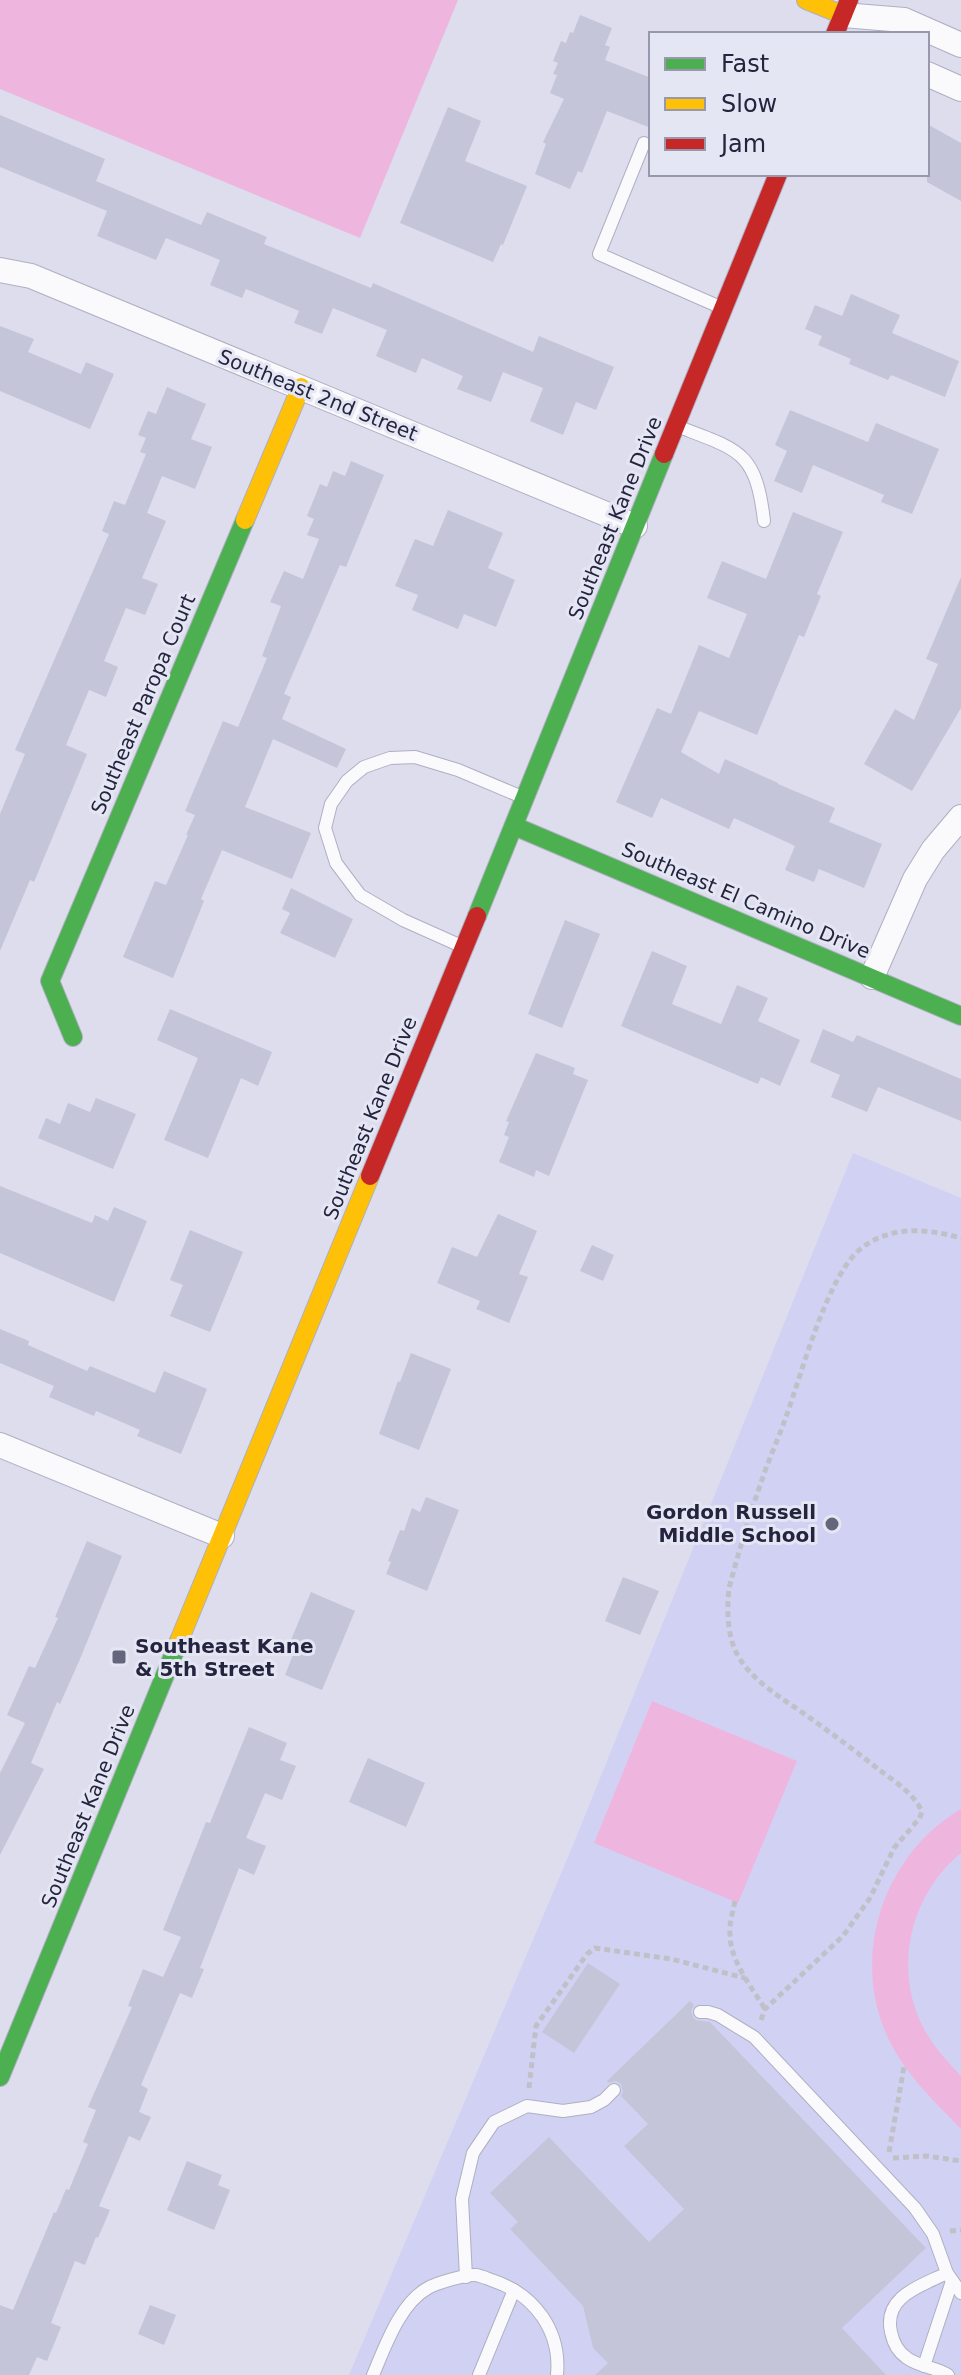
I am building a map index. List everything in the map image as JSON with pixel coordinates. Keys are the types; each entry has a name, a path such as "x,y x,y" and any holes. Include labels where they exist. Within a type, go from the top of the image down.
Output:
{"main road":[{"path":"806,0 843,16"},
{"name":"Southeast Kane Drive","path":"0,2077 777,176"},
{"name":"Southeast Paropa Court","path":"73,1037 50,981 301,387"},
{"name":"Southeast El Camino Drive","path":"514,826 961,1016"}],"street":[{"path":"843,16 862,32"},
{"path":"843,16 904,20 961,45"},
{"path":"929,75 961,89"},
{"name":"Southeast 2nd Street","path":"0,270 31,276 635,526"},
{"path":"872,977 915,879 933,850 961,817"},
{"path":"0,1445 222,1536"}],"lane":[{"path":"644,143 599,254 723,309"},
{"path":"676,426 729,446 741,454 760,488 764,521"},
{"path":"464,947 403,920 360,895 336,863 325,828 331,804 347,781 364,767 390,758 415,757 458,770 525,798"},
{"path":"700,2012 718,2015 754,2037 915,2208 933,2234 950,2277 961,2293"},
{"path":"466,2277 462,2199 473,2153 494,2122 527,2106 563,2111 591,2107 614,2090"},
{"path":"373,2375 404,2310 428,2288 476,2275 507,2286 535,2305 554,2338 559,2359 557,2375"},
{"path":"924,2366 950,2277"},
{"path":"948,2375 907,2359 895,2347 890,2328 891,2310 899,2297 950,2277"},
{"path":"479,2375 514,2290"}],"path":[{"path":"754,2037 765,2009 843,1936 870,1898 894,1848 922,1812 918,1803 896,1782 783,1699 747,1666 735,1650 730,1631 729,1588 763,1475 824,1309 856,1253 875,1238 905,1230 938,1231 961,1238"},
{"path":"735,1901 729,1932 732,1952 765,2009"},
{"path":"527,2106 536,2026 587,1954 595,1948 671,1959 745,1978"},
{"path":"885,2176 904,2067"},
{"path":"888,2158 927,2156 961,2161"}],"shaded area":[{"path":"0,0 458,0 360,238 0,89"},
{"name":"Gordon Russell Middle School","path":"853,1153 961,1198 961,2375 349,2375 571,1850"},
{"path":"652,1701 797,1761 738,1903 594,1843"},
{"path":"961,1809 961,1853 943,1870 929,1890 919,1911 908,1957 909,1981 923,2027 961,2076 961,2129 923,2089 891,2044 878,2012 873,1979 873,1946 880,1913 892,1882 910,1854 933,1829"}],"building":[{"path":"580,15 612,28 605,45 610,47 605,60 649,77 649,127 607,111 582,173 578,171 570,189 535,174 546,144 543,142 564,99 550,93 557,75 553,74 558,63 553,61 561,41 566,43 570,32 573,33"},
{"path":"448,107 481,121 465,161 527,186 493,262 400,223"},
{"path":"0,115 105,159 96,181 201,225 207,212 267,237 264,244 371,288 373,283 533,352 539,336 614,367 596,410 576,402 563,435 530,421 543,388 503,372 491,402 457,389 463,376 422,358 416,373 376,356 387,330 333,308 322,334 294,323 299,311 246,289 242,298 210,285 220,260 166,238 156,260 97,236 107,211 0,167"},
{"path":"929,125 961,143 961,201 927,182"},
{"path":"851,294 900,315 892,333 959,361 945,397 891,375 888,380 849,364 851,359 818,345 822,336 805,329 815,305 842,316"},
{"path":"0,326 34,339 28,352 81,374 86,362 114,374 90,429 0,391"},
{"path":"167,387 206,404 191,439 212,447 195,489 162,476 147,513 166,521 142,578 158,584 145,615 126,608 104,661 118,667 106,697 89,690 66,745 87,754 34,882 30,880 0,951 0,814 25,754 15,750 109,534 102,531 114,501 125,505 146,454 140,452 146,438 138,435 148,411 156,414"},
{"path":"790,410 868,442 876,423 939,449 912,514 881,502 884,495 813,465 802,493 774,481 787,451 775,445"},
{"path":"351,461 384,475 346,567 340,565 284,694 291,697 282,719 346,749 337,768 273,739 245,807 311,833 292,879 222,850 173,978 123,957 155,881 166,885 188,835 195,815 185,811 223,721 238,727 267,658 262,656 281,606 270,602 284,571 303,579 319,539 307,535 314,519 307,516 320,484 327,487 333,471 345,476"},
{"path":"448,510 503,533 488,568 515,580 496,627 464,614 458,629 412,610 418,595 395,586 415,539 433,546"},
{"path":"793,512 843,532 817,594 821,596 804,637 799,635 757,735 699,711 681,752 719,774 725,759 835,808 829,822 882,844 864,888 819,869 814,882 785,870 795,846 734,818 729,829 661,798 652,818 616,802 657,708 671,714 699,645 729,658 747,614 707,598 722,561 766,579"},
{"path":"961,577 961,708 912,791 864,764 895,709 914,720 938,664 926,659"},
{"path":"291,888 353,919 335,958 280,933 290,913 282,909"},
{"path":"565,920 600,934 562,1028 528,1014"},
{"path":"652,951 687,966 672,1004 721,1024 737,985 768,998 758,1021 800,1040 780,1086 761,1077 758,1084 621,1026"},
{"path":"170,1009 272,1052 258,1086 241,1078 208,1158 164,1140 198,1058 157,1040"},
{"path":"823,1029 853,1042 857,1035 961,1079 961,1121 878,1087 867,1112 831,1097 840,1075 810,1062"},
{"path":"536,1053 575,1068 573,1074 588,1080 549,1176 536,1170 534,1177 499,1162 509,1137 504,1135 509,1122 506,1121"},
{"path":"96,1098 136,1114 113,1169 38,1138 46,1118 60,1124 68,1103 90,1112"},
{"path":"0,1186 92,1223 95,1215 108,1221 114,1207 147,1221 114,1302 0,1253"},
{"path":"498,1214 537,1231 519,1274 528,1277 509,1323 476,1309 480,1301 437,1283 452,1247 477,1257"},
{"path":"190,1230 243,1252 210,1332 170,1316 183,1285 170,1280"},
{"path":"592,1245 614,1255 603,1281 580,1271"},
{"path":"0,1329 87,1371 90,1366 155,1393 164,1371 207,1389 181,1454 137,1436 140,1430 96,1411 94,1416 49,1397 54,1386 0,1363"},
{"path":"411,1353 451,1369 419,1450 379,1434"},
{"path":"426,1497 459,1510 427,1591 386,1574 400,1530 404,1531 412,1508 420,1512"},
{"path":"87,1541 122,1556 80,1659 60,1704 57,1702 31,1763 44,1769 0,1855 0,1773 25,1723 7,1715 29,1666 35,1668 58,1618 55,1617"},
{"path":"623,1577 659,1591 640,1635 605,1621"},
{"path":"311,1592 355,1611 322,1690 285,1675 295,1650 288,1647"},
{"path":"249,1727 287,1743 280,1760 296,1766 282,1800 265,1793 246,1838 266,1846 254,1875 239,1868 200,1968 204,1969 192,1998 180,1993 141,2085 148,2089 139,2112 151,2117 140,2141 129,2136 99,2206 110,2210 85,2265 75,2261 51,2323 61,2327 47,2361 37,2357 29,2375 0,2375 0,2305 13,2310 54,2212 66,2189 69,2190 88,2144 83,2142 96,2110 88,2107 132,2007 128,2006 143,1969 163,1977 181,1937 163,1930 206,1822 210,1823"},
{"path":"368,1758 425,1783 406,1827 349,1802"},
{"path":"588,1963 620,1984 574,2053 542,2032"},
{"path":"690,2001 694,2005 691,2011 693,2017 710,2022 926,2248 842,2328 886,2375 595,2375 608,2363 593,2348 583,2306 510,2229 518,2222 490,2193 549,2137 649,2242 684,2209 624,2146 648,2124 621,2096 621,2084 607,2081"},
{"path":"187,2161 222,2175 218,2185 230,2190 214,2230 167,2210"},
{"path":"150,2305 176,2315 164,2345 138,2334"}],"traffic: fast":[{"path":"477,916 664,454"},
{"path":"73,1037 50,981 245,520"},
{"path":"514,826 961,1016"},
{"path":"0,2077 179,1641"}],"traffic: slow":[{"path":"806,0 843,15"},
{"path":"245,520 301,387"},
{"path":"179,1641 370,1176"}],"traffic: jam":[{"path":"836,32 849,0"},
{"path":"664,454 777,176"},
{"path":"370,1176 477,916"}],"place":[{"name":"Gordon Russell Middle School","path":"832,1524"},
{"name":"Southeast Kane & 5th Street","path":"119,1657"}]}
